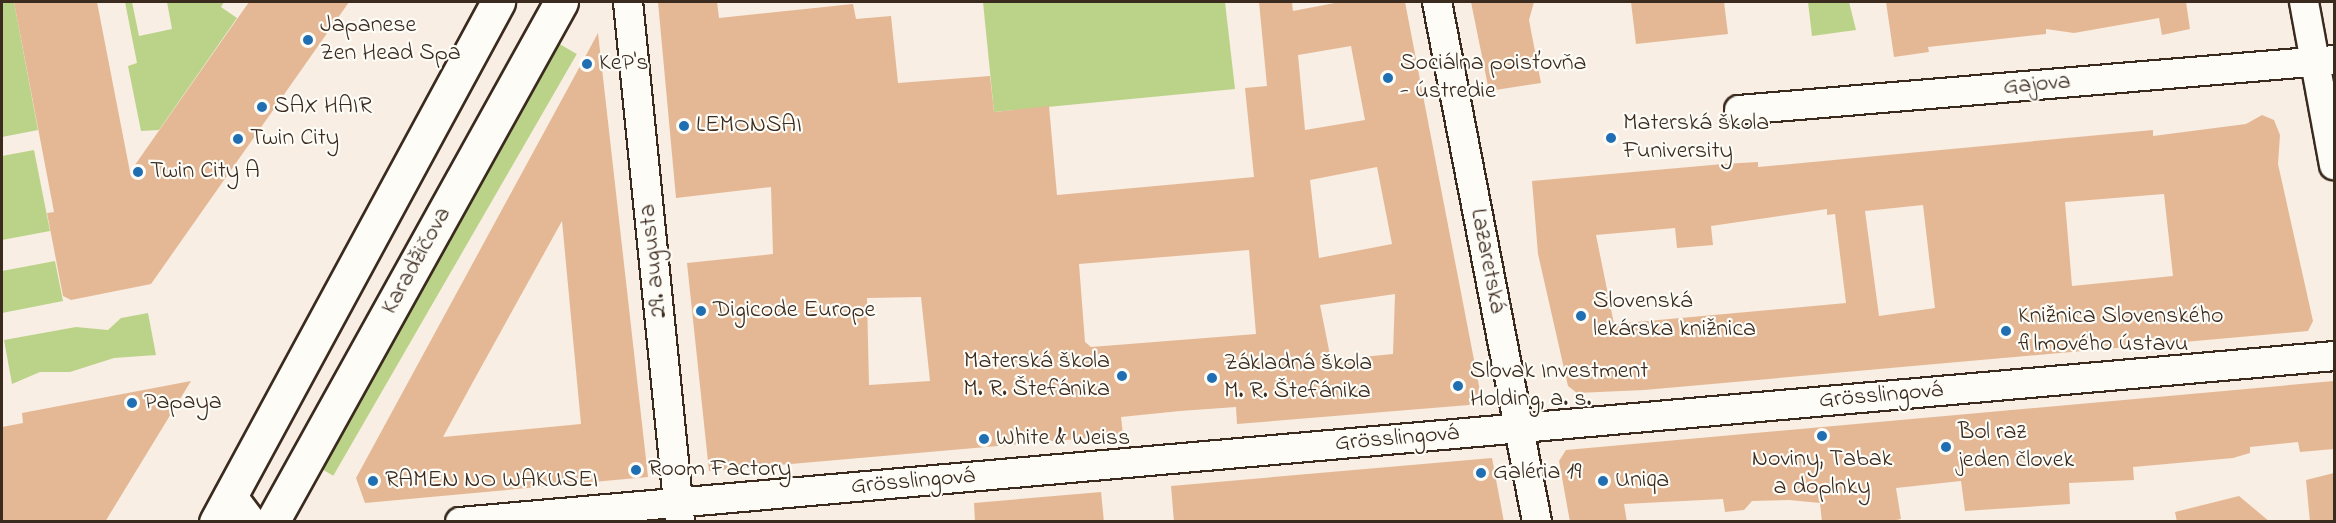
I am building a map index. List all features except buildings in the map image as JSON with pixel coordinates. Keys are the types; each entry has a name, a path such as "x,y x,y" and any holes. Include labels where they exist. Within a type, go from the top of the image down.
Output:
{"main road":[{"path":"232,513 498,2"},
{"name":"Karadžičova","path":"272,522 561,2"}],"street":[{"name":"29. augusta","path":"628,2 679,512"},
{"name":"Lazaretská","path":"1437,2 1537,522"},
{"path":"2304,2 2325,60 2334,165"},
{"name":"Gajova","path":"1739,110 2325,60"},
{"name":"Grösslingová","path":"460,522 679,512 1519,428 2334,356"}],"green space":[{"path":"2,2 14,2 38,130 2,137"},
{"path":"125,2 132,2 139,36 172,29 167,2 224,2 221,7 237,18 159,130 141,131 128,66 137,63"},
{"path":"983,2 1225,2 1235,89 994,112"},
{"path":"1808,2 1849,2 1856,30 1812,36"},
{"path":"556,42 577,54 333,476 313,464"},
{"path":"34,150 50,231 2,240 2,156"},
{"path":"55,261 63,301 2,313 2,271"},
{"path":"148,313 156,355 114,358 70,372 40,372 12,384 4,340 76,327 108,330 121,318"}],"place":[{"name":"Japanese Zen Head Spa","path":"308,40"},
{"name":"KeP's","path":"587,64"},
{"name":"Sociálna poisťovňa - ústredie","path":"1388,78"},
{"name":"SAX HAIR","path":"262,107"},
{"name":"LEMONSAI","path":"684,126"},
{"name":"Materská škola Funiversity","path":"1611,138"},
{"name":"Twin City","path":"238,139"},
{"name":"Twin City A","path":"138,172"},
{"name":"Digicode Europe","path":"701,311"},
{"name":"Slovenská lekárska knižnica","path":"1581,316"},
{"name":"Knižnica Slovenského filmového ústavu","path":"2006,331"},
{"name":"Materská škola M. R. Štefánika","path":"1122,376"},
{"name":"Základná škola M. R. Štefánika","path":"1212,378"},
{"name":"Slovak Investment Holding, a. s.","path":"1458,386"},
{"name":"Papaya","path":"132,403"},
{"name":"Noviny, Tabak a doplnky","path":"1822,436"},
{"name":"White & Weiss","path":"984,439"},
{"name":"Bol raz jeden človek","path":"1946,447"},
{"name":"Room Factory","path":"636,470"},
{"name":"Galéria 19","path":"1481,473"},
{"name":"RAMEN NO WAKUSEI","path":"373,481"},
{"name":"Uniqa","path":"1603,481"}]}
